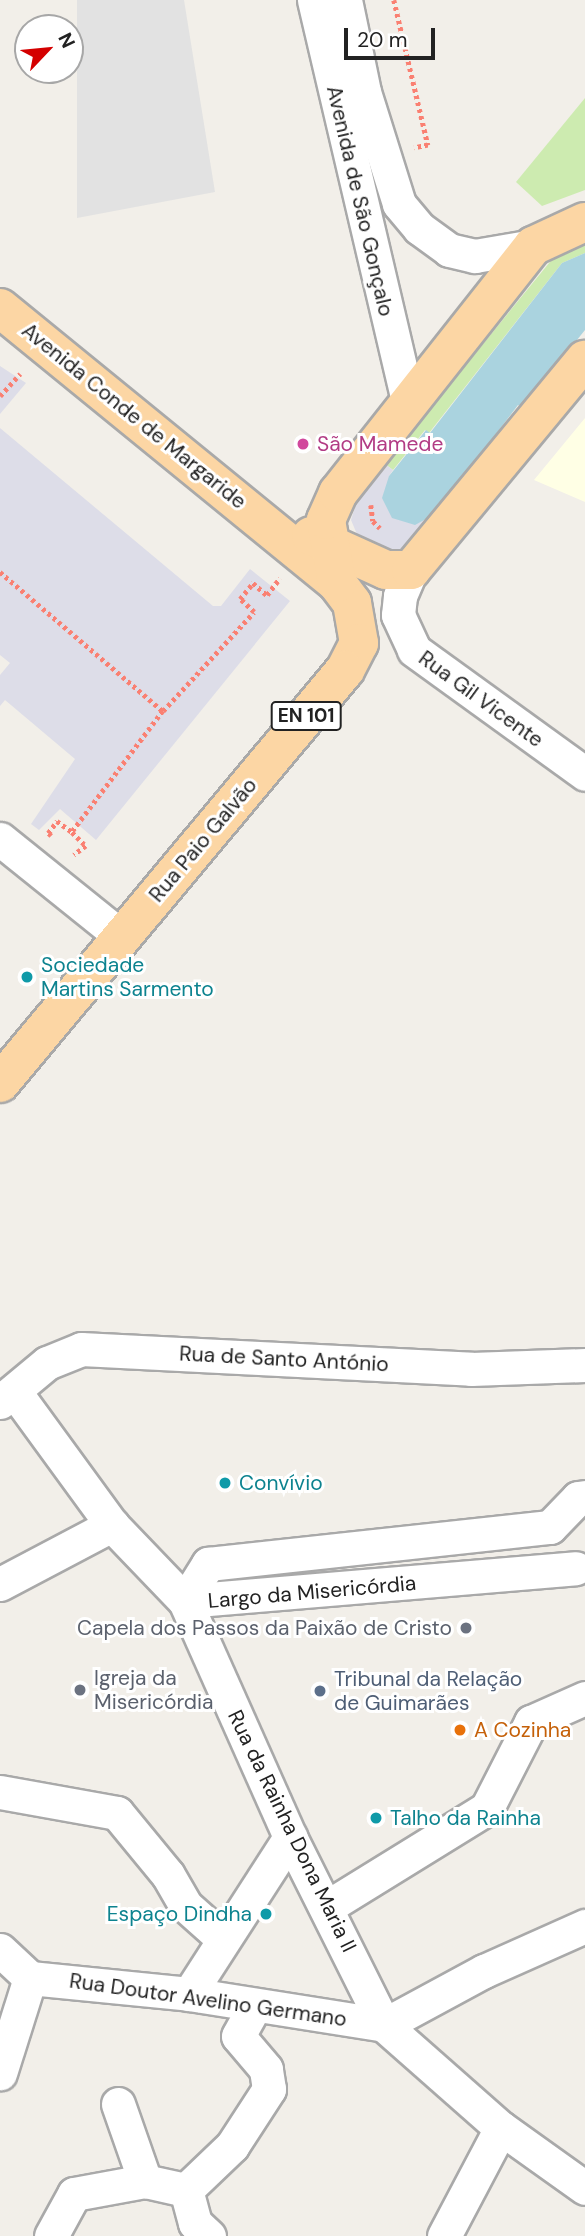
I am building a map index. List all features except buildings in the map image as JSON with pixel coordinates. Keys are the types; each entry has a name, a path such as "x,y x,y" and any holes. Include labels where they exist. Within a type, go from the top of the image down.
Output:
{"main road":[{"name":"EN 101","path":"337,583 328,540 327,520 338,493 533,246 585,222"},
{"name":"Avenida Conde de Margaride","path":"0,308 337,583"},
{"path":"411,570 585,360"},
{"name":"Avenida Conde de Margaride","path":"268,525 328,540 386,570 411,570"},
{"name":"Rua Paio Galvão","path":"0,1083 345,670 359,643 357,619 337,583"}],"street":[{"name":"Avenida de São Gonçalo","path":"314,0 408,401"},
{"name":"Avenida de São Gonçalo","path":"345,0 364,92 399,204 419,228 449,250 475,256 533,246"},
{"name":"Rua Gil Vicente","path":"411,570 400,596 398,615 414,650 585,774"},
{"path":"0,839 122,937"},
{"name":"Rua de Santo António","path":"10,1400 47,1363 81,1349 471,1369 585,1365"},
{"name":"Rua da Rainha Dona Maria II","path":"10,1400 111,1525 185,1601 290,1837 384,2025 501,2129 585,2188"},
{"path":"580,1576 550,1527 578,1498 585,1497"},
{"path":"0,1584 111,1525"},
{"name":"Largo da Misericórdia","path":"185,1601 208,1564 550,1527"},
{"name":"Largo da Misericórdia","path":"185,1601 580,1576"},
{"path":"327,1907 487,1808 531,1722 585,1698"},
{"path":"0,1792 117,1813 168,1875 185,1905 222,1938"},
{"path":"189,1994 222,1938 290,1837"},
{"path":"384,2025 484,1971 585,1926"},
{"path":"0,1950 30,1978 2,2061"},
{"name":"Rua Doutor Avelino Germano","path":"30,1978 189,1994 254,2007 384,2025"},
{"path":"186,2190 232,2146 269,2089 266,2069 238,2036 254,2007"},
{"path":"118,2105 145,2181"},
{"path":"443,2236 501,2129"},
{"path":"51,2236 74,2194 145,2181 186,2190"},
{"path":"186,2190 195,2223 209,2236"}],"path":[{"path":"394,0 428,145 406,150"},
{"path":"0,396 20,374"},
{"path":"373,492 373,521 387,535"},
{"path":"0,572 163,711"},
{"path":"72,832 163,711 254,612 240,599 253,583 267,595 283,575"},
{"path":"48,833 57,821 72,832 86,846 76,857"}],"shaded area":[{"path":"77,0 184,0 215,192 77,218 77,84 84,84 84,14 77,14"},
{"path":"0,366 26,383 0,414"},
{"path":"585,418 585,502 534,480"},
{"path":"0,428 213,606 221,606 250,569 290,601 96,840 60,809 39,830 31,824 75,759 5,700 0,706 0,675 10,663 0,655"},
{"path":"385,464 393,470 389,476 435,514 401,559 362,546 351,520 359,494"}],"green space":[{"path":"585,98 585,190 542,206 516,182"},
{"path":"585,243 585,253 562,263 429,433 425,430 393,470 385,464 554,257"}],"water":[{"path":"585,253 585,330 522,408 518,405 435,514 415,525 392,518 382,498 389,476 426,430 430,433 562,263"}],"place":[{"name":"São Mamede","path":"303,444"},
{"name":"Sociedade Martins Sarmento","path":"27,977"},
{"name":"Convívio","path":"225,1483"},
{"name":"Capela dos Passos da Paixão de Cristo","path":"466,1628"},
{"name":"Igreja da Misericórdia","path":"80,1690"},
{"name":"Tribunal da Relação de Guimarães","path":"320,1691"},
{"name":"A Cozinha","path":"460,1730"},
{"name":"Talho da Rainha","path":"376,1818"},
{"name":"Espaço Dindha","path":"266,1914"}]}
